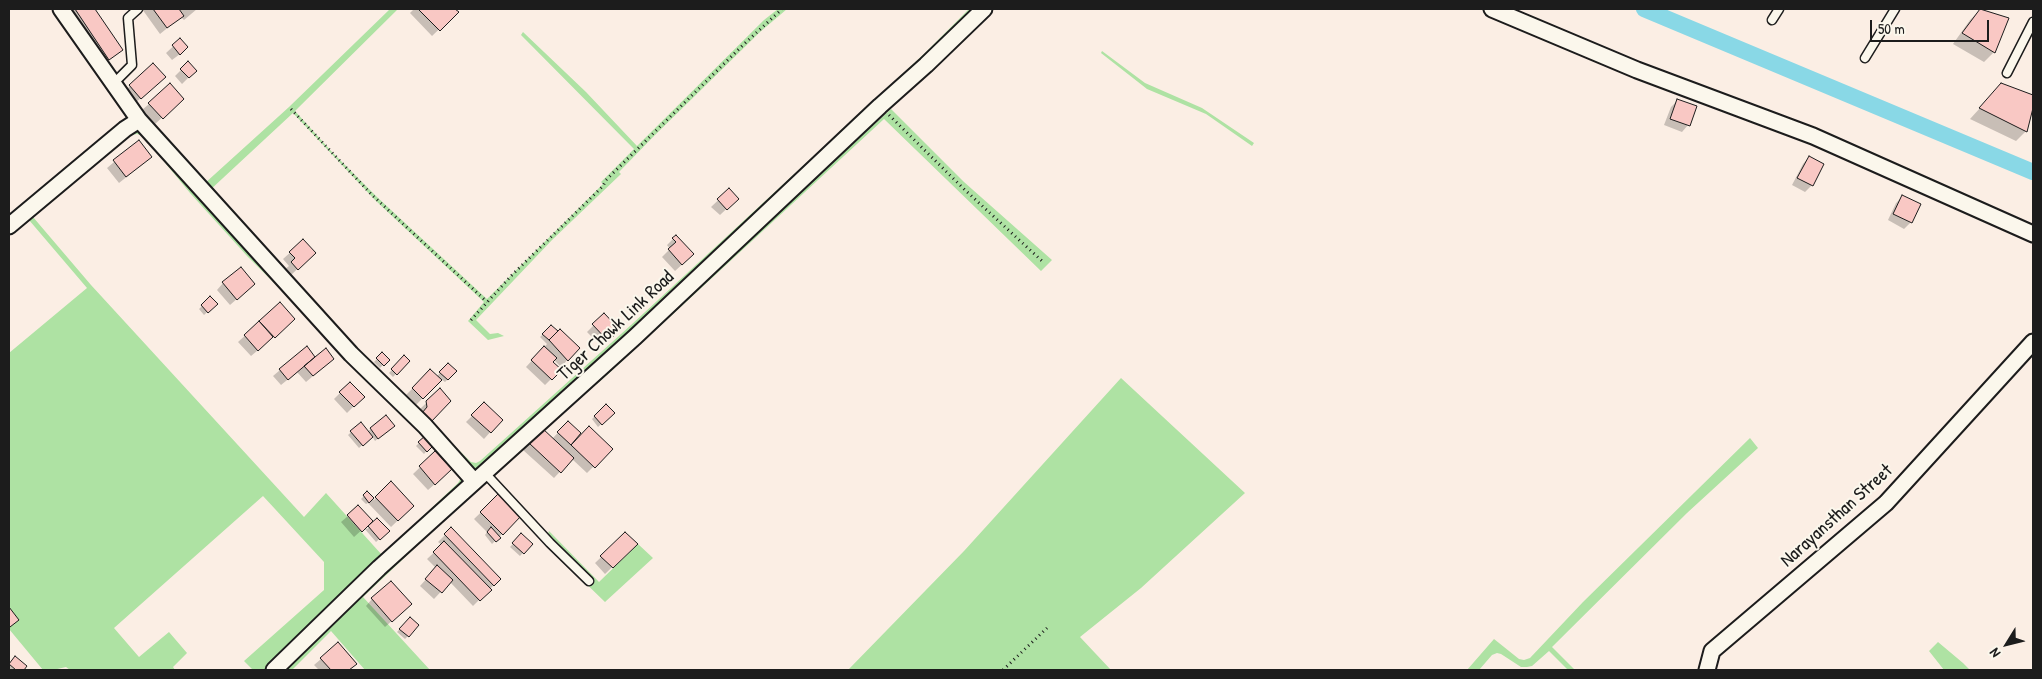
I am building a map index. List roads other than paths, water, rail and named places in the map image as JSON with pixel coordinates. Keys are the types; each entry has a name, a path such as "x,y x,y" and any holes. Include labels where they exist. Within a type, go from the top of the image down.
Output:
{"street":[{"path":"61,9 139,120 351,354 479,476"},
{"name":"Tiger Chowk Link Road","path":"274,670 379,568 635,337 984,9"},
{"path":"1492,9 1637,70 1813,136 2033,234"},
{"path":"9,226 125,129 139,120"},
{"name":"Narayansthan Street","path":"1706,670 1712,651 1886,503 2033,342"}],"lane":[{"path":"114,84 132,66 128,18 138,9"},
{"path":"1772,20 1779,9"},
{"path":"1866,58 1895,9"},
{"path":"2007,73 2033,22"},
{"path":"479,476 589,581"}],"waterway":[{"path":"1644,9 2033,172"}]}
